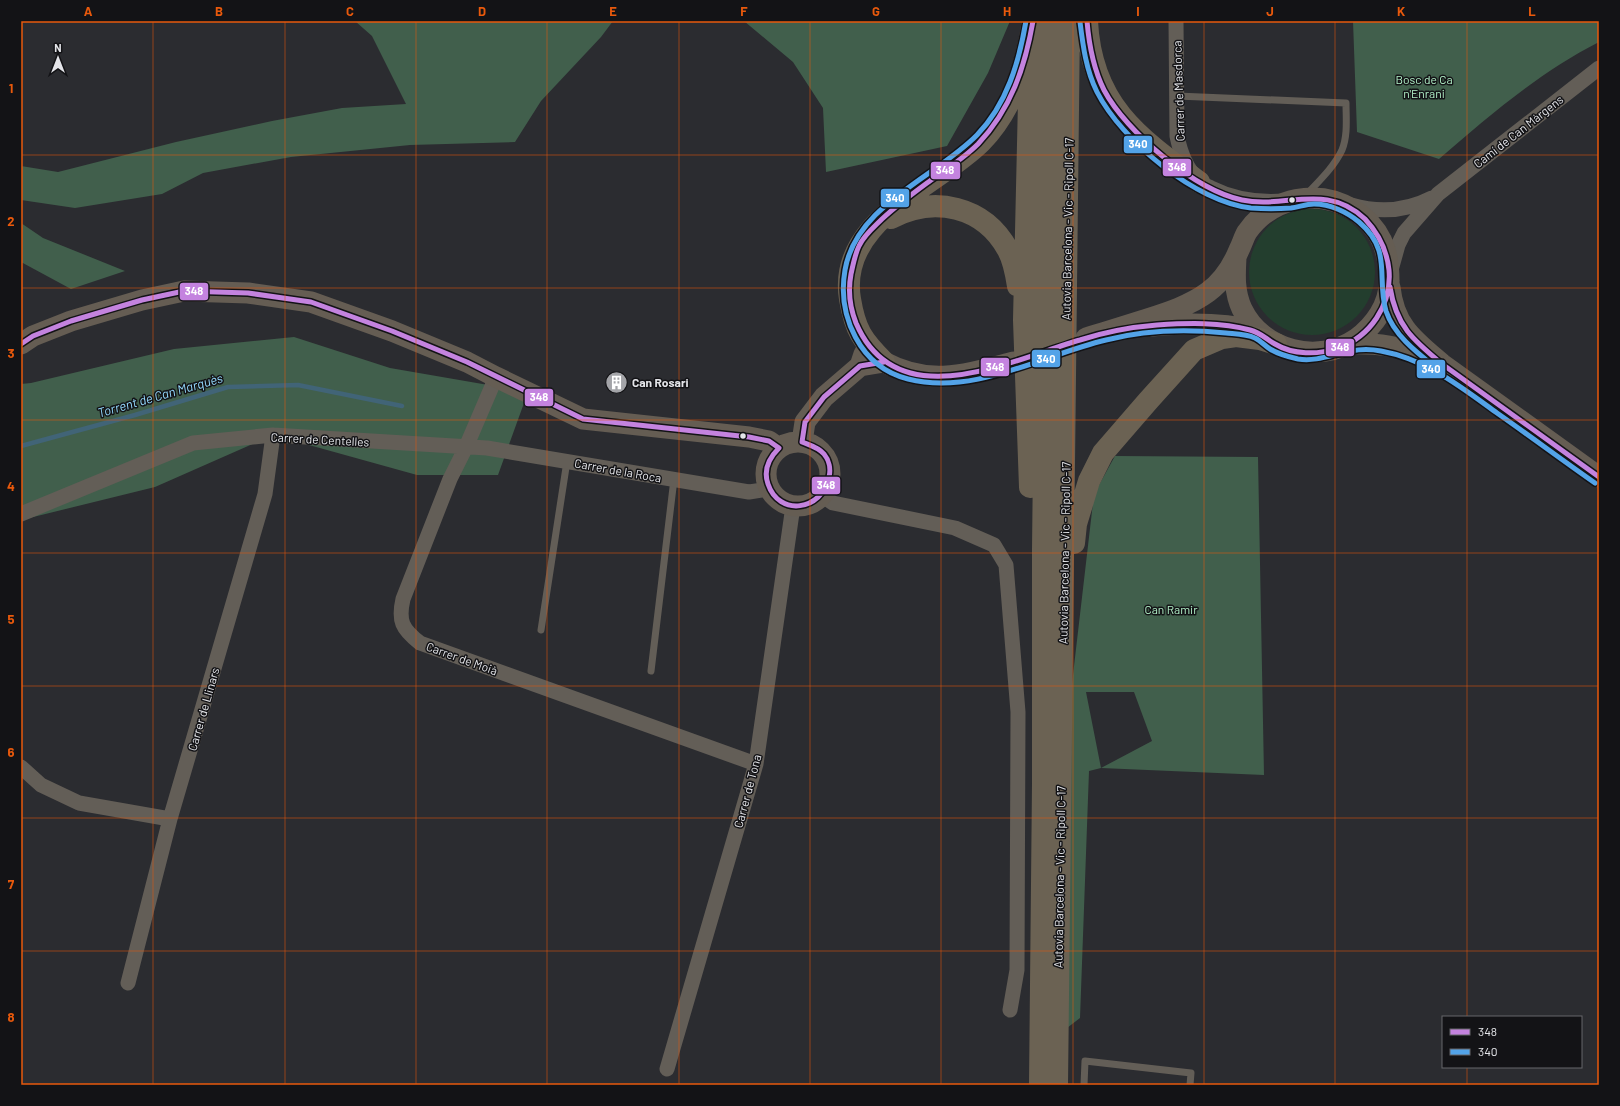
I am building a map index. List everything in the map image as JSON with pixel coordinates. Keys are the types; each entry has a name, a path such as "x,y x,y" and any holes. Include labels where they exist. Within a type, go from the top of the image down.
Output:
{"highway":[{"path":"884,362 867,346 854,321 850,293 850,279 857,250 870,229 910,196 964,156 981,141 999,120 1021,74 1028,53 1033,21"},
{"name":"Autovia Barcelona - Vic - Ripoll C-17","path":"1040,1085 1043,550 1049,21"},
{"name":"Autovia Barcelona - Vic - Ripoll C-17","path":"1057,1085 1069,21"},
{"path":"1087,21 1090,50 1102,87 1110,103 1136,132 1152,147 1199,182"},
{"path":"1028,53 1029,100 1024,320 1033,590 1043,672"},
{"path":"870,229 896,215 927,206 942,206 960,210 976,216 989,225 1008,250 1015,266 1024,320"},
{"path":"1063,619 1076,524 1089,481 1103,453 1194,350 1222,338 1236,336 1269,339"},
{"path":"1057,1028 1066,1046 1067,1085"}],"street":[{"name":"Carrer de Masdorca","path":"1176,21 1178,96 1177,136 1180,149 1199,182"},
{"name":"Camí de Can Màrgens","path":"1342,203 1362,208 1390,211 1419,204 1438,194 1599,68"},
{"path":"1199,182 1217,191 1239,199 1266,203 1316,197 1342,203 1365,218 1381,239 1389,262 1391,302 1396,316 1403,328 1420,346 1442,364 1599,477"},
{"name":"Camí de Can Màrgens","path":"1389,281 1394,258 1404,233 1438,194"},
{"path":"1296,200 1266,213 1247,232 1228,273 1208,292 1175,310 1094,335 1174,324 1225,326 1244,329 1299,352 1324,352 1347,344 1367,330 1382,310 1389,281"},
{"path":"1236,257 1234,283 1242,309 1256,329 1269,339"},
{"path":"21,344 33,336 71,322 142,300 184,291 248,293 311,302 392,331 467,362 583,419 749,437 769,441 779,448"},
{"path":"1347,344 1385,344 1409,350 1442,364"},
{"path":"802,442 805,422 824,397 860,366 867,346"},
{"path":"860,366 884,362 897,369 912,373 944,377 962,375 1014,362"},
{"name":"Carrer de Moià","path":"496,377 466,447 450,479 403,599 401,611 402,623 408,634 420,643 756,764"},
{"name":"Carrer de Centelles","path":"21,514 192,443 273,435 466,447"},
{"name":"Carrer de Llinars","path":"128,983 170,819 265,494 273,435"},
{"path":"802,442 822,452 830,466 830,483 823,496 812,504 793,506 778,500 769,489 766,474 771,457 779,448 802,442"},
{"name":"Carrer de la Roca","path":"466,447 486,448 749,492 769,489"},
{"path":"823,496 833,503 955,528 994,545 1006,565 1018,712 1017,970 1010,1010"},
{"name":"Carrer de Tona","path":"667,1069 756,764 793,506"},
{"path":"21,767 41,785 79,803 170,819"}],"lane":[{"path":"1178,96 1346,103 1346,128 1342,150 1330,168 1296,200"},
{"path":"541,630 567,461"},
{"path":"652,671 674,479"},
{"path":"1084,1085 1084,1061 1191,1073 1190,1085"}],"green space":[{"path":"355,21 613,21 601,37 541,101 515,142 410,145 291,157 203,173 162,194 75,208 21,200 21,166 58,172 176,142 272,121 342,108 406,104 372,36"},
{"path":"744,21 1010,21 988,73 947,146 826,172 823,108 793,62"},
{"name":"Bosc de Ca n'Enrani","path":"1353,21 1599,21 1599,42 1556,67 1536,81 1496,111 1439,159 1357,132"},
{"path":"1318,209 1342,216 1357,227 1368,242 1374,260 1374,284 1368,302 1357,317 1342,328 1324,334 1306,335 1282,328 1267,317 1256,302 1250,284 1249,266 1256,242 1267,227 1282,216 1300,210"},
{"path":"21,223 43,238 125,271 71,289 21,262"},
{"path":"294,337 390,368 528,392 498,475 417,475 273,435 155,487 21,520 21,384 31,383 174,349"},
{"name":"Can Ramir","path":"1115,456 1258,457 1264,775 1101,768 1089,771 1080,1018 1067,1028 1071,692 1094,494","holes":["1086,692 1134,692 1152,741 1101,768"]}],"waterway":[{"name":"Torrent de Can Marquès","path":"21,446 135,415 228,387 298,385 402,406"}],"transit line":[{"name":"340","path":"1026,21 1020,52 1010,82 1004,96 987,123 977,135 960,150 899,194 881,210 864,228 852,247 845,270 843,287 845,305 849,322 856,337 865,351 877,363 891,373 908,379 933,383 958,382 1008,372 1106,340 1136,334 1166,331 1211,332 1248,336 1257,339 1268,348 1276,352 1305,360 1318,359 1358,350 1377,350 1413,360 1442,375 1470,393 1595,483"},
{"name":"348","path":"1033,21 1026,55 1015,87 1008,102 990,131 966,155 887,214 866,235 856,252 850,280 851,305 856,323 875,352 899,369 927,376 958,375 990,369 1080,340 1118,330 1147,326 1204,324 1239,327 1257,333 1282,348 1306,353 1322,352 1338,348 1350,343 1369,328 1383,307 1389,283 1389,270 1384,249 1378,236 1365,219 1350,208 1336,202 1321,199 1274,202 1242,200 1223,194 1183,172 1145,141 1128,124 1114,106 1104,90 1094,65 1090,48 1087,21"},
{"name":"340","path":"1080,22 1084,49 1093,84 1109,111 1142,149 1185,182 1207,194 1230,203 1251,208 1291,208 1308,204 1320,204 1338,209 1359,222 1370,233 1380,254 1382,265 1383,299 1386,311 1394,328 1406,342 1435,367"},
{"name":"348","path":"1390,287 1393,301 1401,322 1422,347 1442,364 1599,477"},
{"name":"348","path":"21,344 33,336 71,321 142,300 184,291 248,293 311,302 392,331 467,362 583,419 749,437 769,441 779,448 772,456 768,464 766,474 768,484 773,495 781,502 800,506 810,503 818,497 825,488 830,471 826,456 816,448 802,442 805,422 824,397 860,366 884,362"}],"place":[{"name":"Can Rosari","path":"617,382"}]}
